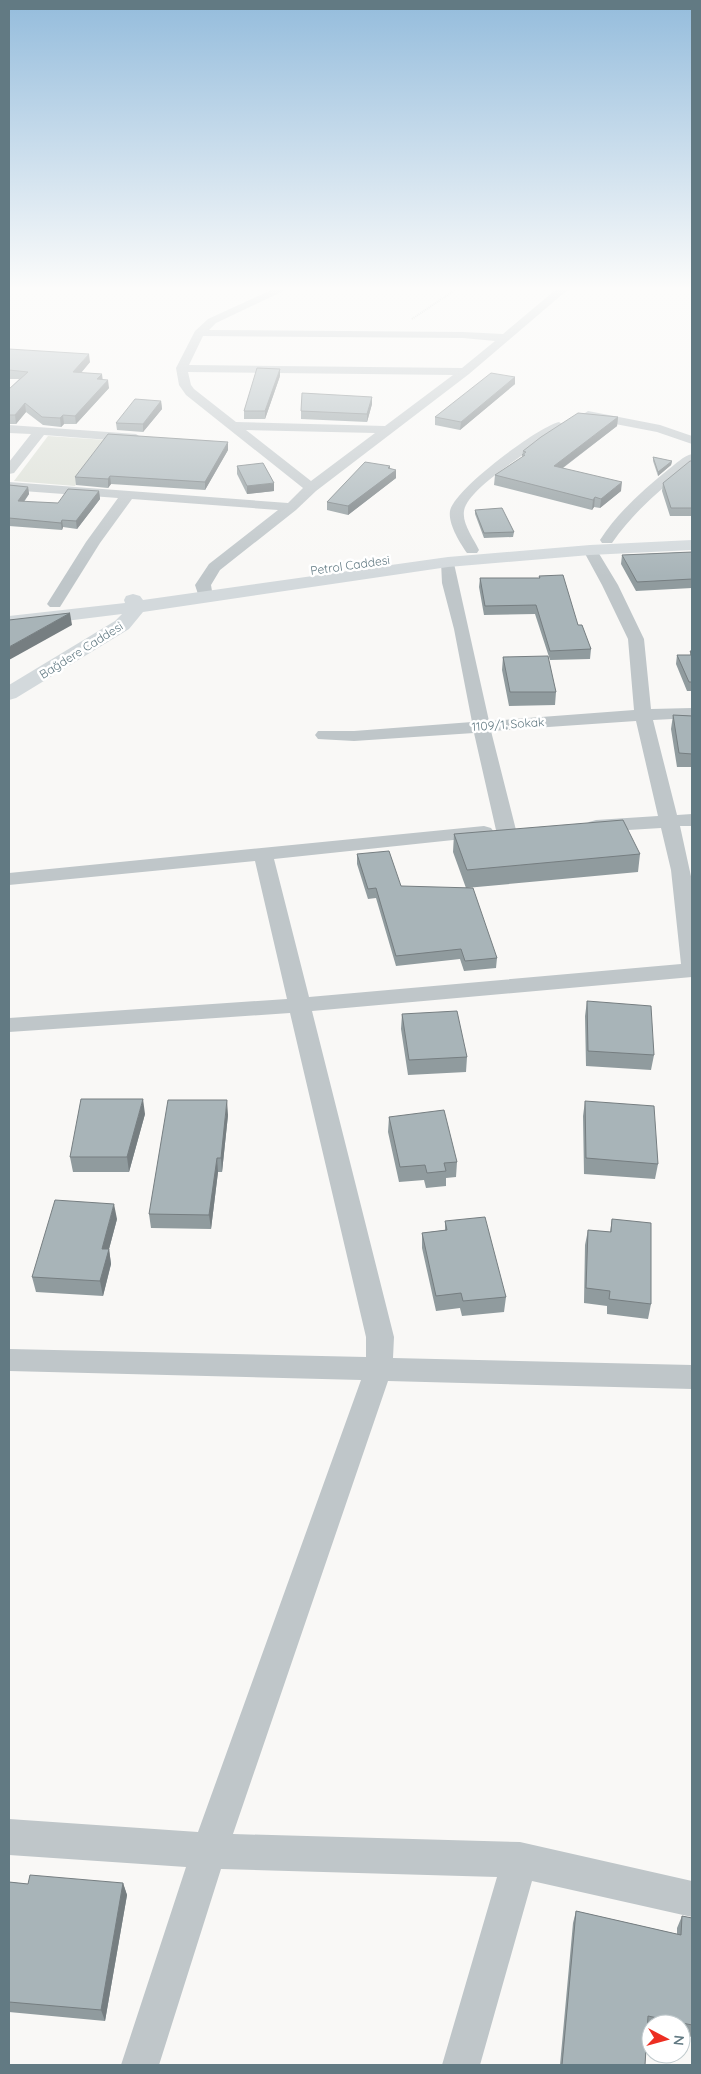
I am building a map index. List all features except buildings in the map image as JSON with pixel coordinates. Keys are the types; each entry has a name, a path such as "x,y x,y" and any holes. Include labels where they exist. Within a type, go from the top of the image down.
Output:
{"main road":[{"name":"Petrol Caddesi","path":"204,591 472,550 692,536"},
{"path":"9,622 204,591 448,562 590,550 692,545"},
{"path":"9,610 55,604 134,601"},
{"name":"Bağdere Caddesi","path":"9,694 122,625 131,616 134,601"}],"street":[{"path":"185,383 190,392 311,488"},
{"path":"204,591 214,567 291,507 311,488 451,383"},
{"path":"472,550 458,521 457,510 461,500 498,466 570,418 588,415 660,429 692,440"},
{"path":"233,426 388,430"},
{"path":"9,429 149,439"},
{"path":"9,470 40,432"},
{"path":"239,445 259,446"},
{"path":"607,540 611,532 632,509 689,463"},
{"path":"9,486 291,507"},
{"path":"55,604 93,542 128,495"},
{"path":"9,1025 300,1005 692,969 681,870 643,715 636,639 610,585 590,550"},
{"path":"9,879 516,830 481,726 462,629 450,583 448,562"},
{"name":"1109/1. Sokak","path":"324,734 354,736 692,713"},
{"path":"582,826 692,820"},
{"path":"140,2065 209,1851 379,1368 380,1337 263,854"},
{"path":"9,1360 692,1377"},
{"path":"9,1837 209,1851 520,1860 692,1898"},
{"path":"460,2065 520,1860"}],"shaded area":[{"path":"48,436 106,440 75,486 14,481"}]}
